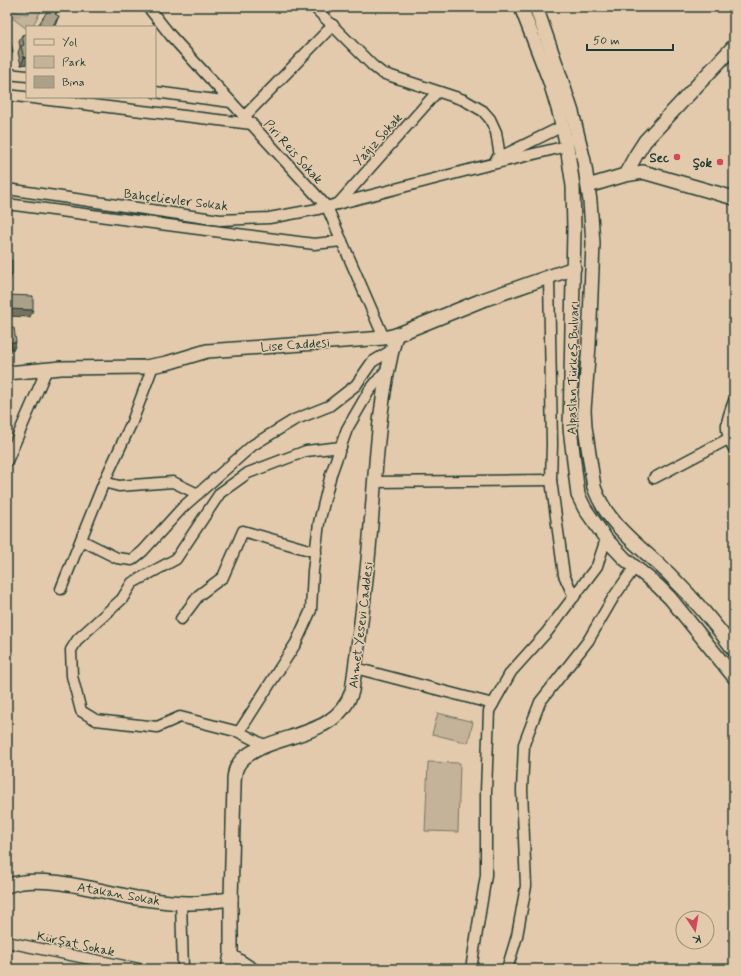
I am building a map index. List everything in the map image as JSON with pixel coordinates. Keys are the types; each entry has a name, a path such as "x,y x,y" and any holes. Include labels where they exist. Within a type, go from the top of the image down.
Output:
{"street":[{"path":"314,7 373,66 382,73 464,100 483,111 490,119 496,132 500,157"},
{"name":"Alpaslan Türkeş Bulvarı","path":"521,7 550,82 563,126 573,186 574,268 569,412 570,435 578,495 582,504 614,549 670,598 734,677"},
{"name":"Alpaslan Türkeş Bulvarı","path":"536,7 558,67 572,112 588,186 592,216 593,243 589,345 584,410 594,487 601,503 618,526 701,606 734,650"},
{"name":"Piri Reis Sokak","path":"147,8 327,207 342,241 390,336"},
{"path":"245,116 333,25"},
{"path":"625,175 646,141 734,46"},
{"path":"7,74 26,76"},
{"path":"156,92 231,102"},
{"name":"Yağız Sokak","path":"337,204 437,92"},
{"path":"7,95 26,97"},
{"path":"32,98 252,124"},
{"path":"480,167 563,126"},
{"path":"480,167 567,146"},
{"name":"Bahçelievler Sokak","path":"7,189 220,220 269,218 327,207 480,167"},
{"path":"588,186 625,175 643,172 734,198"},
{"path":"7,204 314,244 342,241"},
{"name":"Lise Caddesi","path":"7,373 47,369 154,366 207,351 390,336 480,301 574,268"},
{"path":"549,277 552,436 551,480 564,575 574,597"},
{"name":"Ahmet Yesevi Caddesi","path":"228,969 231,954 231,899 235,773 238,764 244,757 266,746 324,725 335,718 349,702 352,691 366,587 375,482 388,368 392,350 390,336"},
{"path":"81,540 117,558 132,560 183,507 253,445 294,420 329,406 356,386 372,362 392,350"},
{"path":"61,589 104,482 132,422 154,366"},
{"path":"239,732 296,643 311,610 319,523 331,474 347,429 368,391 388,368"},
{"path":"7,461 47,369"},
{"path":"734,401 726,426 728,439 734,449"},
{"path":"654,478 728,439"},
{"path":"266,746 239,732 180,717 157,726 96,720 81,711 72,676 71,650 78,639 122,599 132,583 176,559 220,493 248,473 306,451 341,447"},
{"path":"375,482 551,480"},
{"path":"104,482 119,486 173,482 198,494"},
{"path":"182,619 199,596 223,576 243,531 316,552"},
{"path":"471,969 486,875 486,792 489,710 511,672 546,632 597,566 606,539"},
{"path":"507,969 517,936 526,886 522,790 524,744 540,702 588,641 612,598 635,567"},
{"path":"355,668 492,704"},
{"name":"Atakan Sokak","path":"7,886 16,882 40,881 78,886 137,898 189,904 231,899"},
{"path":"181,903 183,969"},
{"name":"Kürşat Sokak","path":"7,942 139,969"},
{"path":"231,954 254,969"}],"green space":[{"path":"29,7 43,7 33,26 26,26 26,28 7,14 7,10 27,14"},
{"path":"438,713 473,722 468,743 432,734"},
{"path":"428,762 460,763 458,832 425,831"}],"building":[{"path":"50,7 57,11 55,14 59,16 53,26 42,26 39,24"},
{"path":"26,34 26,57 24,58 21,46 24,45 22,35"},
{"path":"10,40 13,51 7,52 7,41"},
{"path":"7,260 12,260 12,274 7,273"},
{"path":"7,295 33,296 33,310 7,309"},
{"path":"14,328 16,342 7,343 7,329"}],"place":[{"name":"Sec","path":"677,157"},
{"name":"Şok","path":"720,162"}]}
